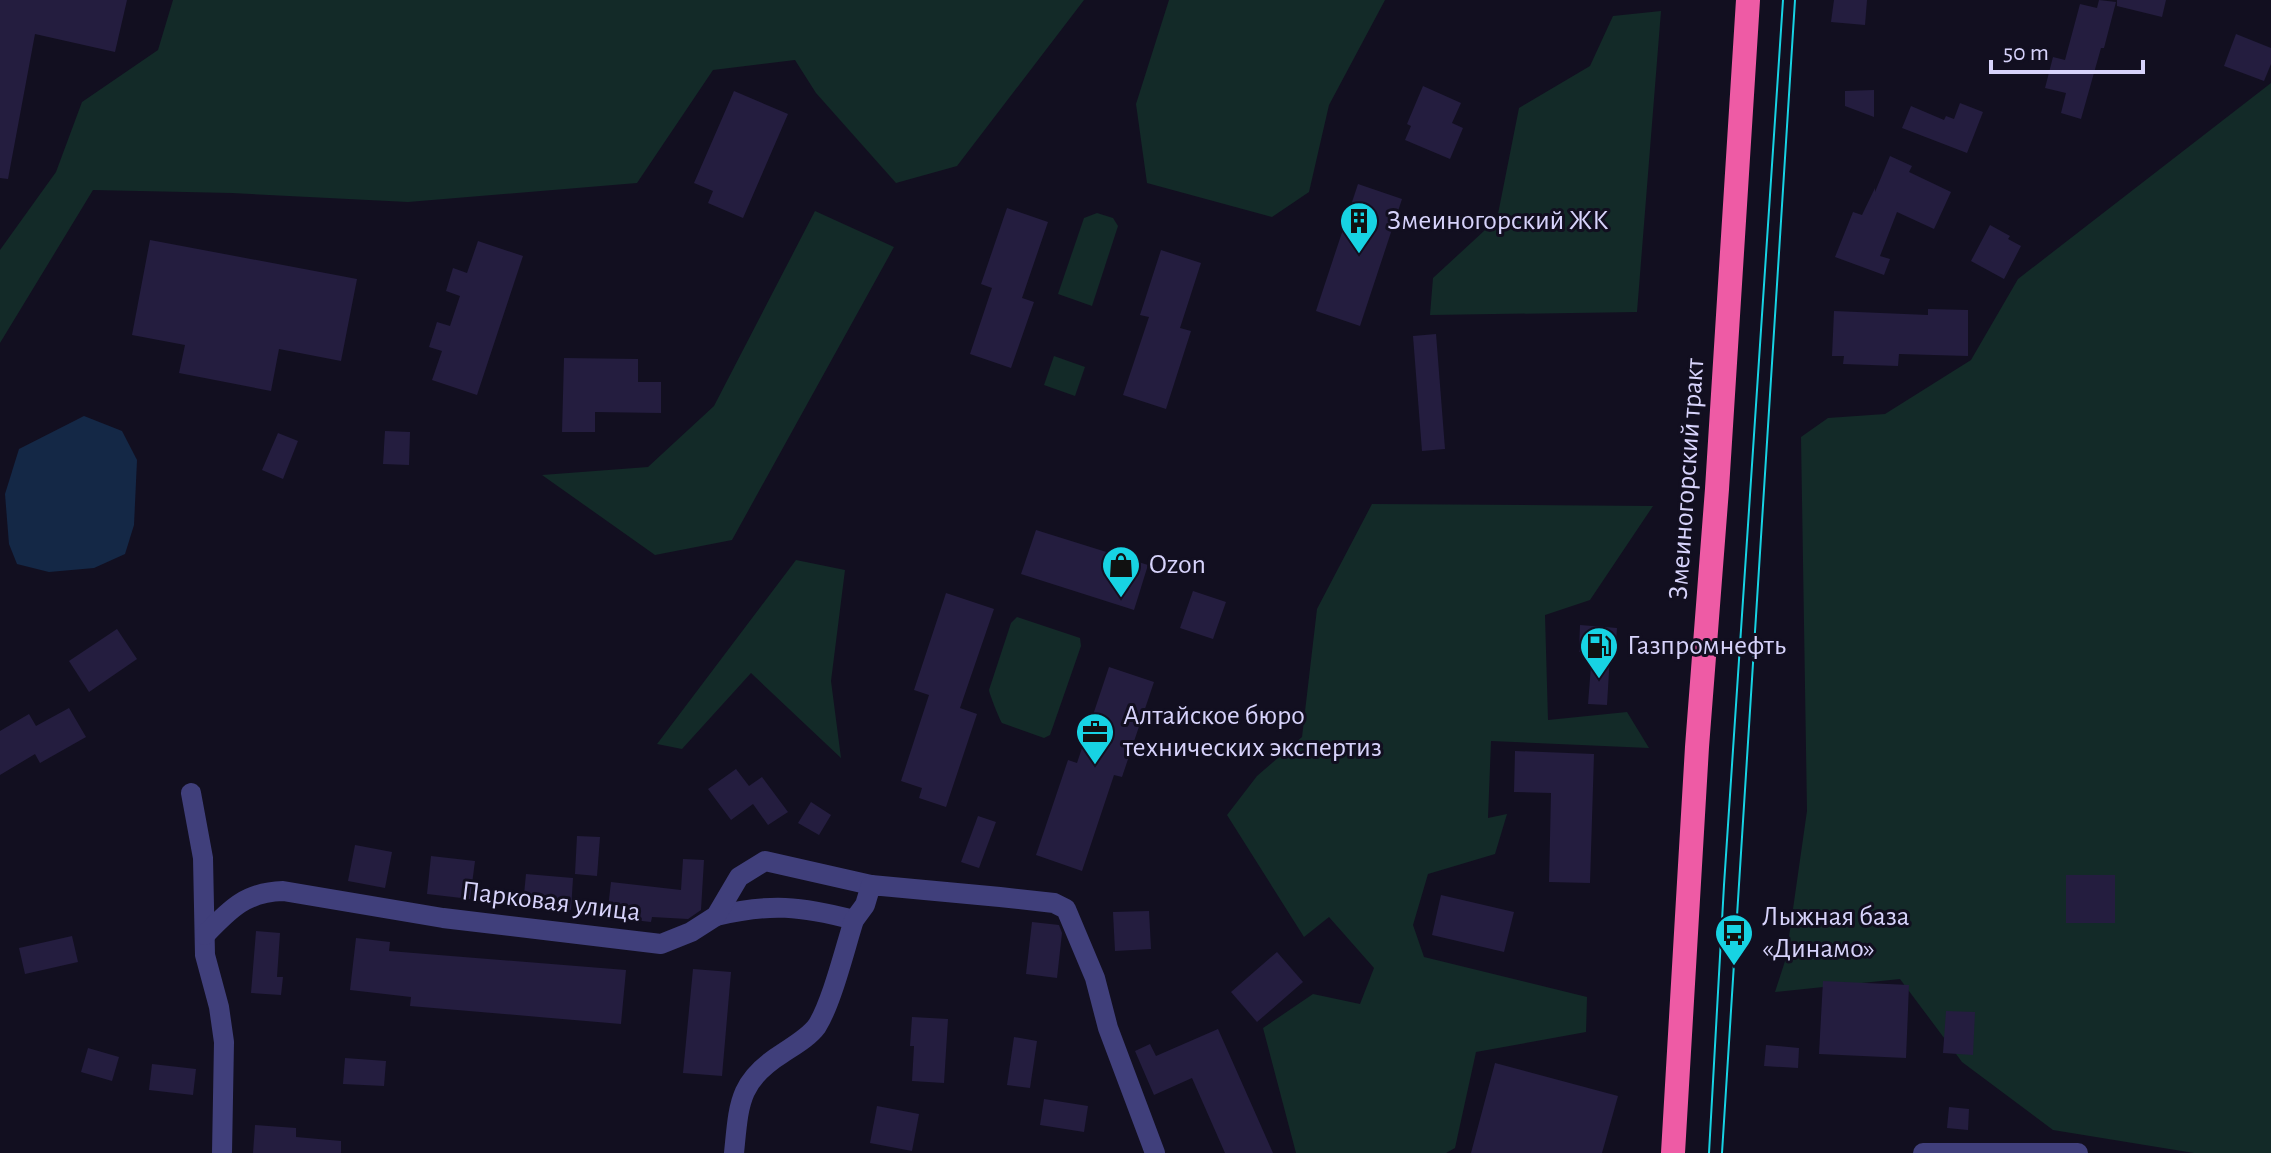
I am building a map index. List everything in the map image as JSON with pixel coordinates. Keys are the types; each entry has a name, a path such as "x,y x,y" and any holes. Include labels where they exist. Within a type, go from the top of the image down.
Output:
{"highway":[{"name":"Змеиногорский тракт","path":"1674,1153 1697,747 1748,0"}],"street":[{"path":"191,793 203,858 205,955 219,1007 224,1042 222,1153"},
{"name":"Парковая улица","path":"205,935 242,902 260,892 272,891 320,896 443,918 661,944 691,932 716,916 739,877 765,861 871,885 1054,903 1066,909 1095,978 1108,1028 1155,1153"},
{"path":"734,1153 739,1108 746,1086 760,1069 816,1027 854,920 865,905 871,885"},
{"path":"716,916 750,908 780,907 810,909 854,920"},
{"path":"1923,1153 2078,1153"}],"green space":[{"path":"173,0 1084,0 957,166 896,183 816,93 795,60 713,70 637,183 408,202 93,190 0,343 0,250 56,172 82,102 158,50"},
{"path":"1169,0 1385,0 1329,105 1309,192 1272,217 1147,183 1136,104"},
{"path":"1661,11 1637,312 1430,315 1433,278 1497,219 1519,108 1590,66 1613,16"},
{"path":"2271,83 2271,1153 2194,1153 2053,1130 1962,1062 1900,979 1775,992 1786,958 1807,811 1801,437 1828,418 1885,414 1971,360 2018,279"},
{"path":"815,211 894,247 732,540 655,555 542,475 648,467 714,406"},
{"path":"1097,213 1113,218 1118,226 1092,306 1058,294 1084,218"},
{"path":"1054,356 1085,367 1075,396 1044,385"},
{"path":"1372,504 1653,506 1590,600 1545,615 1548,720 1627,712 1649,748 1491,741 1488,818 1507,814 1495,854 1428,874 1413,925 1424,957 1587,997 1586,1032 1476,1052 1455,1148 1446,1153 1296,1153 1263,1028 1313,994 1360,1004 1374,968 1329,917 1304,937 1227,815 1257,776 1302,737 1317,609"},
{"path":"796,560 845,570 831,681 841,758 751,673 682,749 657,744"},
{"path":"1017,617 1080,638 1081,646 1050,735 1044,738 1002,723 989,692 1011,623"}],"water":[{"path":"84,416 122,431 137,460 134,525 125,554 94,568 49,572 17,564 9,544 5,494 19,449"}],"building":[{"path":"0,0 127,0 115,52 35,34 8,179 0,178"},
{"path":"1834,0 1867,0 1865,25 1831,22"},
{"path":"2099,0 2116,2 2081,119 2061,113 2066,93 2045,88 2053,57 2065,60 2080,4 2097,8"},
{"path":"2117,0 2166,0 2162,17 2117,6"},
{"path":"2236,34 2271,48 2271,64 2264,81 2224,66"},
{"path":"1423,86 1461,103 1452,123 1463,128 1450,159 1405,140 1411,126 1407,124"},
{"path":"1874,90 1874,117 1845,106 1845,91"},
{"path":"734,91 788,114 743,218 708,203 713,191 694,183"},
{"path":"1960,103 1983,112 1967,153 1902,128 1911,106 1944,120 1946,116 1954,119"},
{"path":"1890,156 1912,166 1909,172 1951,192 1934,229 1897,212 1880,256 1890,259 1884,275 1835,257 1853,212 1862,215"},
{"name":"Змеиногорский ЖК","path":"1358,184 1402,199 1360,326 1316,311"},
{"path":"1007,208 1048,222 1022,298 1034,302 1011,368 970,354 992,288 981,284"},
{"path":"1990,225 2021,246 2004,279 1971,261"},
{"path":"150,240 357,279 341,361 279,349 271,391 179,373 185,345 132,335"},
{"path":"478,241 523,256 477,395 432,380 442,351 429,347 437,322 450,326 460,296 446,291 453,268 467,273"},
{"path":"1161,250 1201,263 1180,328 1191,331 1166,409 1123,395 1149,317 1140,315"},
{"path":"1928,309 1968,310 1968,356 1899,354 1898,366 1843,364 1844,356 1832,356 1834,311 1928,315"},
{"path":"1436,334 1445,449 1422,451 1413,336"},
{"path":"564,358 638,359 638,382 661,382 661,413 595,412 595,432 562,432"},
{"path":"385,431 410,432 409,465 383,464"},
{"path":"278,433 298,441 283,479 262,470"},
{"path":"1036,530 1148,565 1134,610 1021,574"},
{"path":"1193,591 1226,602 1213,639 1180,628"},
{"path":"946,593 994,609 960,708 977,714 946,807 919,798 922,788 901,781 929,695 914,690"},
{"name":"Газпромнефть","path":"1580,625 1617,628 1615,656 1610,655 1607,705 1588,704 1592,653 1579,652"},
{"path":"117,629 137,659 89,692 69,661"},
{"path":"1109,667 1154,682 1122,777 1114,775 1082,871 1036,855 1068,760 1077,763"},
{"path":"69,708 86,737 40,763 35,754 0,775 0,731 29,714 36,726"},
{"path":"1515,751 1594,754 1590,883 1549,882 1551,793 1514,792"},
{"path":"736,769 749,786 762,777 788,812 768,825 753,804 731,820 708,789"},
{"path":"811,802 831,815 819,835 798,823"},
{"path":"978,816 996,822 979,868 961,862"},
{"path":"577,836 600,837 597,876 575,874"},
{"path":"355,845 392,852 385,888 348,881"},
{"path":"431,856 475,861 470,899 427,894"},
{"path":"683,859 704,860 701,910 688,919 652,917 651,922 607,917 611,882 681,890"},
{"path":"526,874 573,878 571,910 523,905"},
{"path":"2066,875 2115,875 2115,923 2066,923"},
{"path":"1441,895 1514,912 1504,952 1432,935"},
{"path":"1149,911 1151,949 1115,951 1113,912"},
{"path":"1032,922 1059,925 1062,933 1057,978 1026,974"},
{"path":"256,931 280,933 277,977 283,977 281,995 251,993"},
{"path":"72,936 78,962 25,974 19,948"},
{"path":"356,938 390,942 389,951 626,970 621,1024 410,1006 411,997 350,990"},
{"path":"1277,952 1303,982 1257,1022 1231,992"},
{"path":"693,969 731,972 722,1076 683,1073"},
{"path":"1823,981 1909,985 1906,1058 1819,1054"},
{"path":"1946,1011 1975,1012 1973,1055 1943,1053"},
{"path":"912,1017 948,1019 944,1083 912,1081"},
{"path":"1218,1029 1273,1153 1225,1153 1192,1078 1154,1095 1135,1051 1150,1044 1156,1056"},
{"path":"1014,1037 1037,1041 1030,1088 1007,1085"},
{"path":"1766,1045 1799,1048 1798,1068 1764,1066"},
{"path":"88,1048 119,1057 112,1081 81,1072"},
{"path":"345,1058 386,1061 384,1086 343,1084"},
{"path":"1495,1063 1618,1096 1602,1153 1471,1153"},
{"path":"152,1064 196,1069 193,1095 149,1090"},
{"path":"1044,1099 1088,1106 1084,1132 1040,1125"},
{"path":"877,1106 919,1114 912,1151 870,1143"},
{"path":"1949,1107 1969,1109 1968,1130 1947,1128"},
{"path":"255,1125 296,1128 296,1137 341,1141 341,1153 253,1153"}],"tram line":[{"path":"1709,1153 1783,0"},
{"path":"1722,1153 1795,0"}],"place":[{"name":"Змеиногорский ЖК","path":"1359,255"},
{"name":"Ozon","path":"1121,599"},
{"name":"Газпромнефть","path":"1599,680"},
{"name":"Алтайское бюро технических экспертиз","path":"1095,766"},
{"name":"Лыжная база «Динамо»","path":"1734,967"}]}
